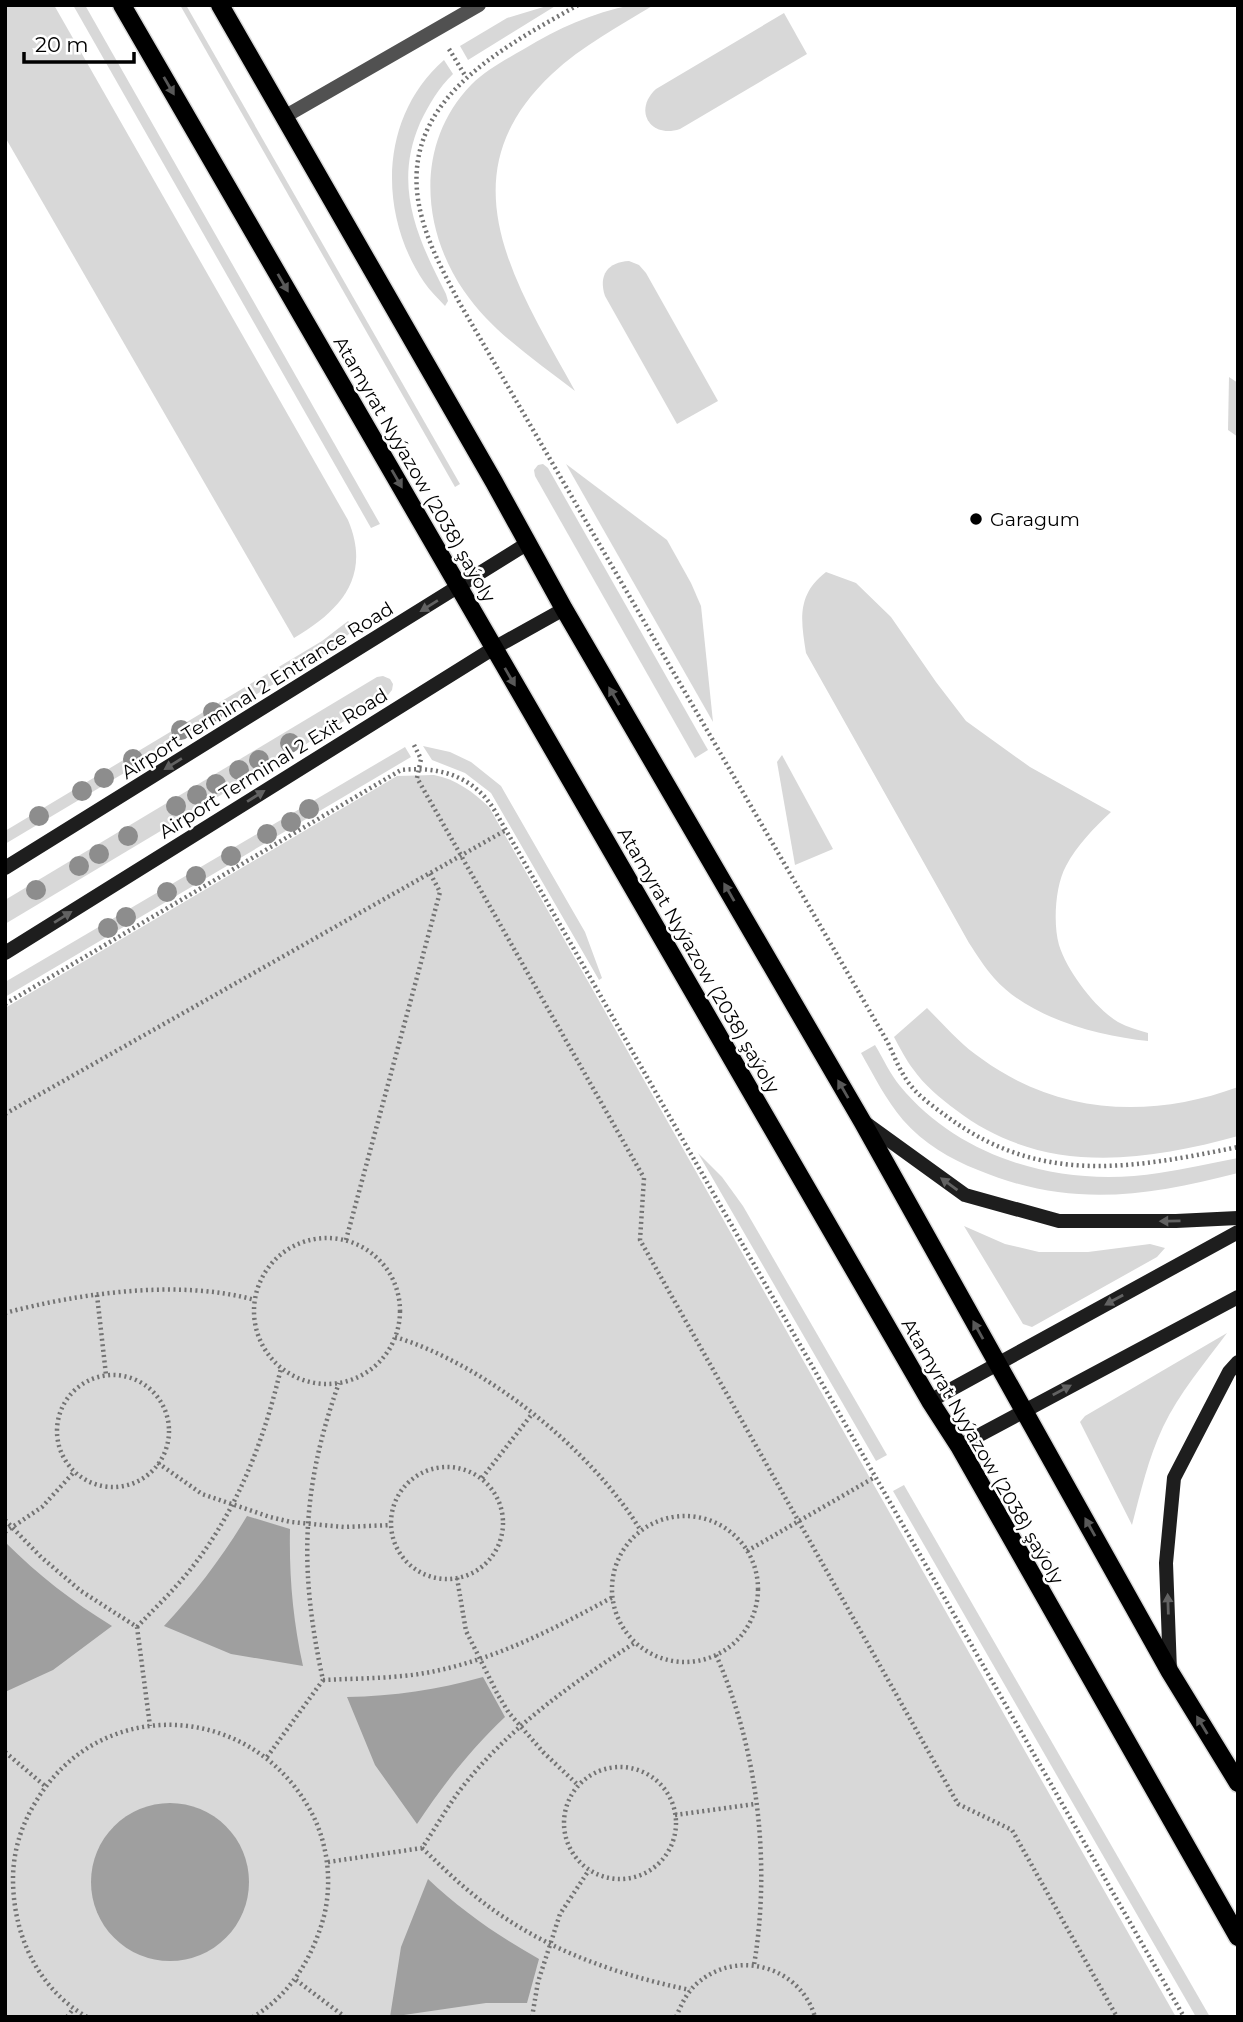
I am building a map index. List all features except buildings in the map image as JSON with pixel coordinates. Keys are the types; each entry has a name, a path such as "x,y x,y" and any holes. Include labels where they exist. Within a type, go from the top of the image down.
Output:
{"main road":[{"name":"Atamyrat Nyýazow (2038) şaýoly","path":"122,5 958,1446 1238,1937"},
{"path":"220,5 564,609 862,1121 1170,1672 1238,1783"},
{"name":"Airport Terminal 2 Entrance Road","path":"5,868 528,543"},
{"name":"Airport Terminal 2 Exit Road","path":"5,953 494,648 564,609"},
{"path":"862,1121 965,1195 1059,1221 1238,1218"},
{"path":"930,1401 1238,1232"},
{"path":"958,1446 1238,1297"},
{"path":"1170,1672 1166,1563 1174,1478 1229,1372 1238,1362"}],"street":[{"path":"284,117 479,5"}],"path":[{"path":"578,5 479,66 445,99 431,120 421,149 417,180 421,216 430,243 459,302 887,1041 906,1080 929,1103 986,1141 1027,1157 1064,1165 1096,1167 1156,1163 1238,1147"},
{"path":"414,745 421,759 417,778 644,1178 639,1240 958,1804 1012,1830 1117,2017"},
{"path":"5,1004 401,770 418,768 446,772 471,785 489,801 506,830 1184,2017"},
{"path":"5,1114 506,830"},
{"path":"346,1240 440,892 429,873"},
{"path":"315,1239 346,1240 373,1254 392,1277 400,1307 395,1337 379,1363 353,1379 339,1383 308,1382 281,1368 262,1345 256,1323 255,1300 259,1285 275,1260 300,1243 315,1239"},
{"path":"5,1313 42,1303 139,1291 215,1292 255,1300"},
{"path":"97,1295 106,1375"},
{"path":"395,1337 436,1352 486,1380 532,1414 593,1469 629,1511 641,1531"},
{"path":"137,1627 179,1583 211,1541 233,1504 259,1447 281,1368"},
{"path":"106,1375 124,1376 139,1381 152,1390 167,1418 169,1433 166,1449 159,1463 148,1475 134,1483 103,1486 88,1481 65,1459 59,1444 57,1429 60,1413 67,1399 79,1387 106,1375"},
{"path":"267,1757 323,1680 310,1617 306,1564 307,1524 316,1459 339,1383"},
{"path":"482,1478 532,1414"},
{"path":"159,1463 202,1494 270,1517 344,1527 391,1525"},
{"path":"453,1467 482,1478 500,1505 503,1521 495,1551 485,1564 457,1578 425,1574 412,1566 401,1555 391,1525 399,1494 409,1482 422,1473 437,1468 453,1467"},
{"path":"5,1532 42,1507 75,1471"},
{"path":"747,1551 875,1477"},
{"path":"698,1517 727,1528 747,1551 757,1579 755,1610 740,1636 716,1654 701,1660 671,1660 656,1656 636,1642 623,1627 616,1613 612,1583 621,1554 641,1531 654,1522 668,1518 698,1517"},
{"path":"5,1520 41,1557 81,1591 137,1627 150,1726"},
{"path":"457,1578 466,1630 509,1713 544,1753 579,1786"},
{"path":"323,1680 387,1678 440,1670 480,1659 539,1637 613,1597"},
{"path":"328,1862 422,1848 457,1794 491,1754 520,1726 571,1685 636,1642"},
{"path":"716,1654 726,1677 746,1749 755,1804 761,1864 754,1965"},
{"path":"87,2017 74,2009 44,1980 23,1944 13,1904 13,1862 24,1822 45,1786 74,1757 110,1736 150,1726 191,1726 232,1736 267,1757 296,1786 317,1822 328,1862 327,1904 316,1944 295,1980 266,2009 253,2017"},
{"path":"5,1752 45,1786"},
{"path":"605,1769 636,1769 651,1776 663,1787 671,1800 675,1815 676,1832 671,1847 662,1860 650,1870 635,1877 604,1877 589,1870 569,1846 565,1830 565,1814 570,1799 579,1786 605,1769"},
{"path":"675,1815 755,1804"},
{"path":"422,1848 471,1893 513,1924 551,1945 608,1970 690,1990"},
{"path":"532,2017 538,1982 559,1914 589,1870"},
{"path":"5,1904 13,1904"},
{"path":"676,2017 690,1990 715,1972 729,1967 754,1965 774,1970 787,1977 808,1999 816,2017"},
{"path":"295,1980 345,2017"},
{"path":"67,2017 74,2009"}],"shaded area":[{"path":"5,5 54,5 348,520 354,540 354,575 338,604 311,628 294,638 5,137"},
{"path":"73,5 85,5 380,524 371,528"},
{"path":"180,5 186,5 460,484 455,487"},
{"path":"557,5 468,60 460,46 507,18"},
{"path":"632,5 654,5 588,45 552,74 519,113 501,152 496,192 500,231 513,271 531,311 575,391 501,333 464,291 439,241 430,186 433,159 440,133 453,108 471,85 483,75 563,28 603,12"},
{"path":"784,13 807,54 680,129 660,130 648,121 646,106 656,89"},
{"path":"444,60 453,74 434,97 420,123 412,146 409,190 418,231 446,294 448,301 445,306 424,282 409,255 399,227 393,197 392,167 397,137 407,109 423,83"},
{"path":"629,261 639,265 646,273 718,401 677,424 605,296 603,282 606,271 615,264"},
{"path":"1229,377 1238,383 1238,437 1228,430"},
{"path":"543,464 548,468 708,750 695,758 535,476 534,470"},
{"path":"566,464 667,540 701,606 713,722"},
{"path":"826,572 856,583 891,617 966,721 1030,767 1111,812 1081,844 1062,874 1056,905 1057,936 1068,966 1091,998 1118,1022 1148,1033 1148,1041 1108,1035 1065,1023 1045,1014 1009,992 981,961 806,653 802,619 805,599 816,581"},
{"path":"348,621 356,628 329,651 5,844 5,831 322,641"},
{"path":"383,676 393,684 388,695 5,924 5,900 377,677"},
{"path":"423,746 450,752 471,762 501,786 585,932 602,978 599,980 491,793 465,773 432,760"},
{"path":"405,747 411,757 5,997 5,982"},
{"path":"782,755 833,849 795,865 777,762"},
{"path":"434,775 464,787 489,807 1176,2017 5,2017 5,1008 397,776"},
{"path":"927,1008 960,1041 1012,1078 1042,1092 1074,1101 1139,1107 1172,1104 1238,1087 1238,1136 1128,1157 1092,1158 1057,1154 1022,1145 989,1131 956,1110 927,1086 910,1065 894,1037"},
{"path":"875,1045 896,1081 925,1112 953,1133 984,1150 1018,1163 1052,1172 1123,1177 1238,1158 1238,1173 1171,1188 1107,1195 1044,1190 1011,1182 957,1161 928,1143 903,1120 880,1088 861,1053"},
{"path":"698,1153 722,1177 743,1206 887,1455 876,1461"},
{"path":"964,1226 1005,1244 1039,1252 1088,1252 1150,1244 1165,1248 1157,1257 1032,1327 1023,1324"},
{"path":"1227,1333 1169,1414 1149,1463 1132,1525 1080,1422 1085,1416"},
{"path":"904,1485 1210,2017 1196,2017 893,1491"},
{"path":"247,1516 290,1529 292,1598 303,1666 231,1654 164,1626 208,1573"},
{"path":"5,1542 56,1587 112,1626 53,1670 5,1692"},
{"path":"483,1677 505,1717 458,1768 417,1824 375,1765 347,1697 415,1692"},
{"path":"170,1803 200,1809 226,1826 243,1852 249,1882 243,1912 226,1938 200,1955 170,1961 140,1955 114,1938 97,1912 91,1882 97,1852 114,1826 140,1809"},
{"path":"428,1879 481,1922 539,1959 527,2003 486,2003 390,2017 401,1947"}],"place":[{"name":"Garagum","path":"976,519"}]}
